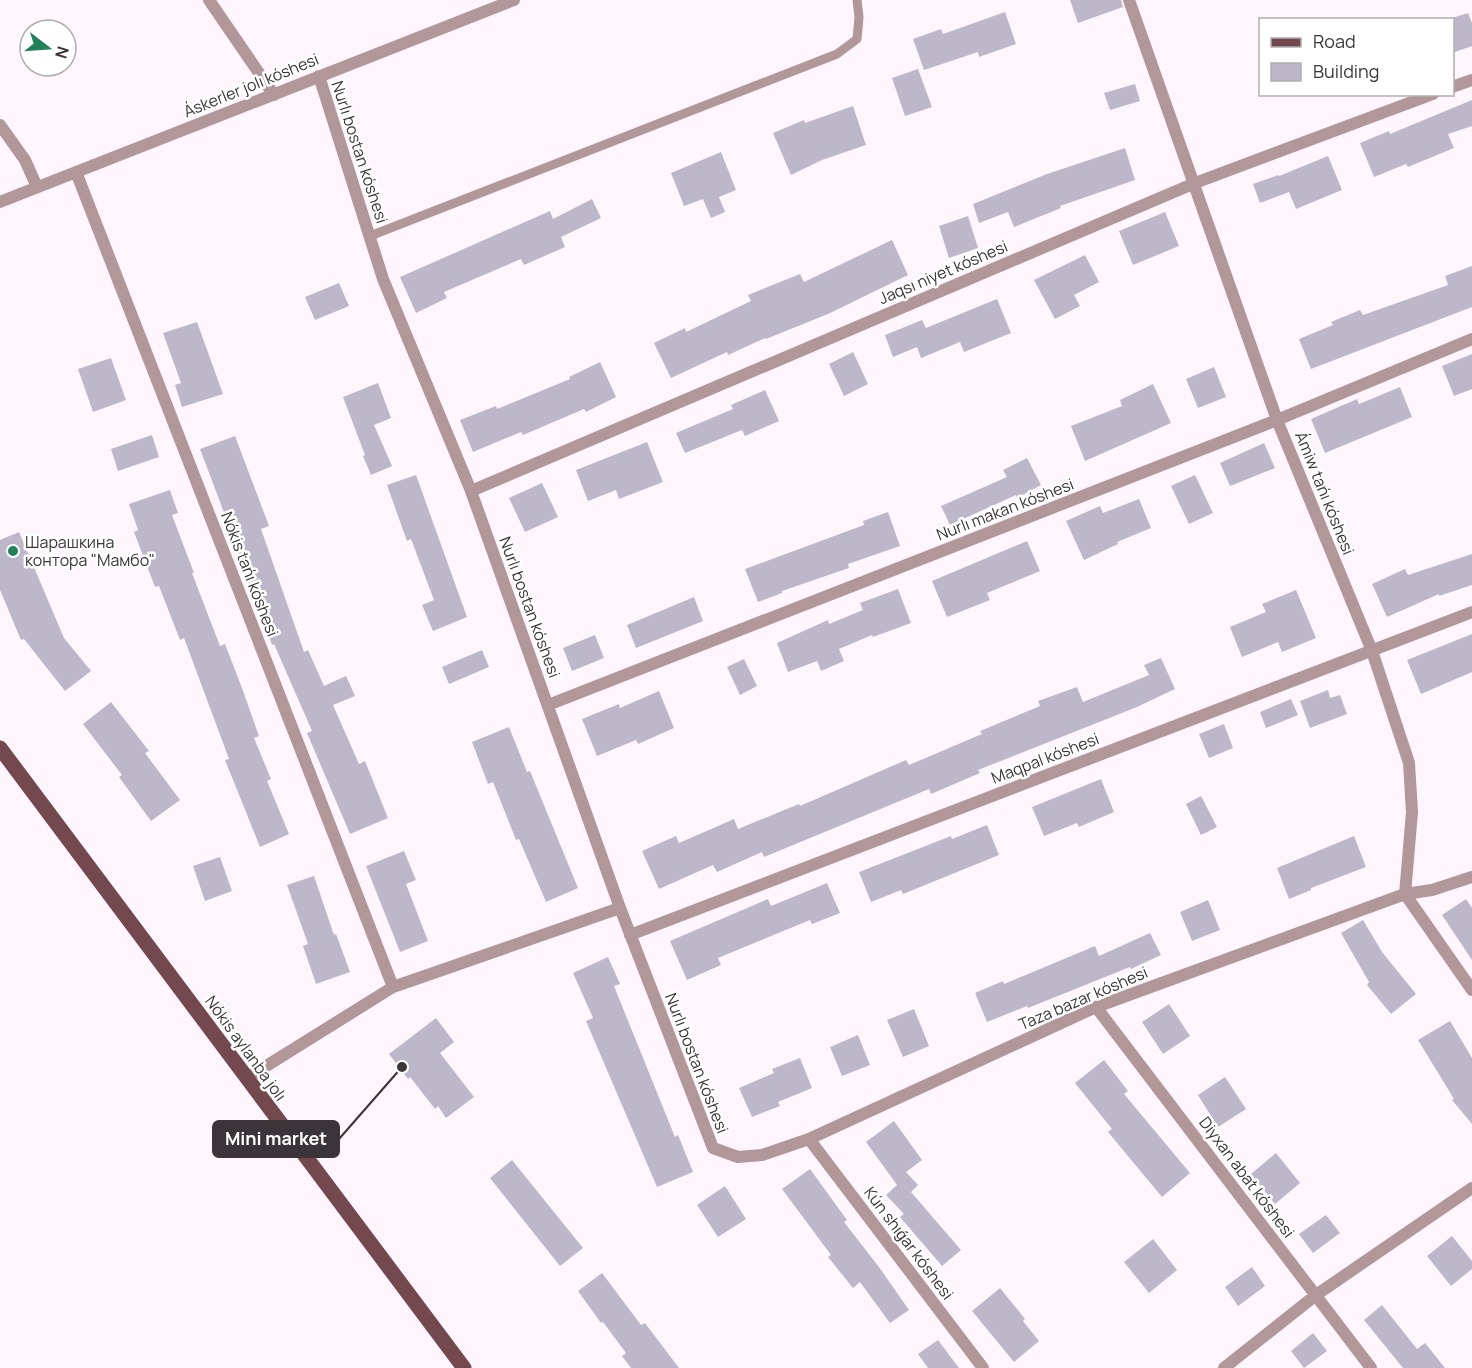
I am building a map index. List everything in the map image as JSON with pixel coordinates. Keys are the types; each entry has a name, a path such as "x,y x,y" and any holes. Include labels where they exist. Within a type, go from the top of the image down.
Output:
{"main road":[{"name":"Nókis aylanba jolı","path":"0,748 465,1368"}],"street":[{"path":"209,0 274,94"},
{"name":"Áskerler jolı kóshesi","path":"0,202 514,0"},
{"name":"Ámiw tańı kóshesi","path":"1129,0 1277,420 1371,651 1409,763 1412,812 1405,894"},
{"name":"Nurlı bostan kóshesi","path":"319,76 383,279 471,491 620,908 713,1148"},
{"path":"1454,86 1472,80"},
{"name":"Jaqsı niyet kóshesi","path":"471,491 1195,183 1428,96"},
{"path":"0,125 25,160 37,188"},
{"name":"Nókis tańı kóshesi","path":"76,172 393,987"},
{"name":"Nurlı makan kóshesi","path":"548,705 1277,420 1472,339"},
{"name":"Maqpal kóshesi","path":"630,935 1472,612"},
{"name":"Taza bazar kóshesi","path":"713,1148 738,1157 762,1155 809,1139 1096,1007 1405,894 1432,890 1472,877"},
{"path":"1405,894 1472,990"},
{"path":"248,1078 393,987 620,908"},
{"name":"Diyxan abat kóshesi","path":"1096,1007 1371,1368"},
{"name":"Kún shıǵar kóshesi","path":"809,1139 983,1368"},
{"path":"1224,1368 1316,1295 1472,1188"}],"lane":[{"path":"370,236 837,54 857,39 859,17 857,0"}],"building":[{"path":"1070,0 1121,0 1123,7 1078,23"},
{"path":"1005,12 1016,44 979,57 978,52 924,70 913,39 941,29 943,34"},
{"path":"1468,13 1472,23 1472,46 1454,52 1454,18 1452,18"},
{"path":"918,69 932,107 905,116 892,78"},
{"path":"1135,84 1140,101 1110,110 1104,93"},
{"path":"1472,100 1472,126 1448,134 1454,148 1408,167 1406,164 1374,177 1360,143 1389,131 1390,134"},
{"path":"853,106 866,145 822,160 791,175 773,133 804,120 805,123"},
{"path":"1125,148 1135,180 1060,206 1061,208 1014,227 1008,212 979,223 973,204 1047,174"},
{"path":"721,152 736,190 719,197 725,212 711,218 703,199 684,206 671,173"},
{"path":"1328,156 1342,190 1296,209 1289,192 1260,203 1253,184"},
{"path":"592,199 601,218 561,237 565,247 524,265 521,259 444,292 447,298 416,313 400,277 550,211 553,219"},
{"path":"1165,212 1179,246 1133,265 1119,231"},
{"path":"968,216 978,248 949,258 939,226"},
{"path":"892,240 908,275 828,314 728,355 727,352 671,378 654,343 685,328 686,332 751,301 748,295 800,274 804,282"},
{"path":"1085,255 1099,282 1074,295 1080,306 1055,319 1034,280"},
{"path":"1472,266 1472,307 1311,369 1299,339 1333,325 1331,322 1360,310 1363,315 1448,285 1445,276"},
{"path":"339,283 349,306 315,320 305,297"},
{"path":"997,299 1011,333 964,352 960,342 921,358 917,347 893,357 885,335 922,320 926,328"},
{"path":"197,322 223,394 182,407 175,385 181,383 163,333"},
{"path":"853,352 868,384 844,396 829,364"},
{"path":"1472,354 1472,389 1454,396 1442,366"},
{"path":"111,358 126,400 93,412 78,369"},
{"path":"600,362 616,397 586,412 584,409 523,435 521,432 473,452 460,420 496,406 497,409 570,379 569,377"},
{"path":"1214,367 1226,397 1198,408 1186,379"},
{"path":"378,383 391,418 374,425 392,466 371,475 343,397"},
{"path":"1153,384 1171,423 1085,461 1071,426 1122,406 1120,400"},
{"path":"1400,387 1412,417 1325,453 1311,419 1357,399 1359,404"},
{"path":"765,390 779,421 745,436 742,430 685,453 676,433 733,409 731,405"},
{"path":"152,435 159,457 118,471 111,449"},
{"path":"235,436 269,526 261,529 304,652 308,650 324,686 346,676 355,696 333,705 359,764 365,761 388,818 350,834 307,733 312,731 274,644 272,645 253,587 250,588 200,449"},
{"path":"647,442 663,482 619,499 616,490 588,501 576,470"},
{"path":"1264,443 1275,468 1230,486 1220,463"},
{"path":"1027,458 1041,485 1017,498 1016,495 950,525 941,506 1007,477 1003,470"},
{"path":"416,475 467,617 433,631 422,605 434,600 411,539 407,541 387,485"},
{"path":"1195,475 1213,513 1189,524 1171,486"},
{"path":"542,483 558,517 525,532 509,498"},
{"path":"170,490 178,513 172,515 194,573 192,573 220,646 225,644 242,688 259,736 254,738 271,779 267,781 289,834 260,847 225,760 229,759 184,638 180,640 159,586 155,587 134,532 138,530 129,504"},
{"path":"1139,499 1151,528 1117,542 1118,544 1084,560 1066,521 1100,506 1103,513"},
{"path":"888,512 900,546 848,564 849,568 782,591 782,593 758,602 745,569 864,525 863,521"},
{"path":"19,532 64,638 91,671 65,691 24,639 21,640 0,590 0,540"},
{"path":"1027,541 1040,571 987,593 990,600 947,617 932,581"},
{"path":"1472,554 1472,585 1439,596 1439,594 1387,617 1372,584 1405,569 1408,575"},
{"path":"898,589 911,623 873,637 872,635 839,649 844,661 821,671 817,661 788,672 777,643 828,620 829,624 863,610 860,603"},
{"path":"1296,590 1316,638 1282,652 1278,642 1242,657 1230,627 1266,612 1262,604"},
{"path":"694,597 703,621 636,648 627,625"},
{"path":"1472,634 1472,672 1421,694 1407,660"},
{"path":"595,635 604,658 572,671 563,648"},
{"path":"482,650 489,667 449,684 442,667"},
{"path":"1161,658 1175,689 1137,707 978,770 980,773 931,794 929,789 764,857 762,852 717,872 713,865 659,889 642,851 676,836 679,843 734,819 738,829 799,804 800,806 906,760 909,765 982,734 980,731 1040,706 1038,701 1077,687 1083,702 1149,675 1144,665"},
{"path":"744,659 757,686 740,695 727,667"},
{"path":"1328,690 1330,698 1340,695 1347,714 1310,728 1300,701"},
{"path":"659,691 674,728 638,744 636,740 597,756 582,719 619,704 620,708"},
{"path":"1291,699 1298,715 1266,728 1260,712"},
{"path":"111,702 149,751 145,753 180,800 151,821 119,777 122,775 83,724"},
{"path":"1224,724 1233,748 1209,758 1199,734"},
{"path":"509,727 527,772 530,771 578,888 546,902 519,839 516,840 493,782 488,784 472,742"},
{"path":"1101,779 1114,812 1079,827 1077,823 1044,836 1032,807"},
{"path":"1201,796 1217,827 1201,835 1186,804"},
{"path":"987,825 999,855 903,894 901,890 871,902 859,872 951,836 952,839"},
{"path":"1354,836 1366,867 1289,899 1277,868"},
{"path":"404,851 416,880 406,884 428,941 400,952 366,866"},
{"path":"220,857 232,891 205,901 193,866"},
{"path":"314,876 334,935 336,934 350,972 316,984 303,946 308,944 287,885"},
{"path":"827,883 840,913 812,924 810,920 718,958 721,965 687,980 670,941 768,899 771,906"},
{"path":"1466,899 1472,908 1472,960 1442,915"},
{"path":"1208,900 1220,930 1192,941 1180,912"},
{"path":"1363,920 1382,952 1416,994 1391,1014 1367,985 1369,982 1341,933"},
{"path":"1150,933 1161,955 1131,969 1130,967 987,1022 975,993 1003,981 1004,984 1095,946 1099,956"},
{"path":"608,957 620,984 614,986 675,1137 678,1135 693,1172 657,1187 586,1021 593,1018 573,973"},
{"path":"1169,1004 1190,1036 1163,1054 1142,1022"},
{"path":"914,1009 929,1046 903,1057 887,1020"},
{"path":"436,1018 454,1042 440,1053 474,1097 446,1118 438,1106 435,1109 410,1077 408,1079 389,1054"},
{"path":"1450,1021 1472,1058 1472,1124 1452,1100 1454,1099 1418,1040"},
{"path":"858,1035 870,1065 842,1076 830,1047"},
{"path":"800,1058 812,1088 778,1102 780,1106 752,1117 739,1088 774,1073 772,1069"},
{"path":"1104,1060 1128,1091 1124,1094 1190,1173 1162,1197 1108,1132 1112,1129 1075,1083"},
{"path":"1225,1077 1246,1109 1218,1127 1198,1095"},
{"path":"894,1121 922,1160 906,1172 918,1185 911,1192 961,1250 942,1266 900,1217 904,1214 886,1195 897,1185 866,1142"},
{"path":"1276,1153 1300,1183 1275,1204 1251,1174"},
{"path":"512,1160 583,1248 560,1266 490,1178"},
{"path":"810,1169 847,1220 844,1222 909,1310 890,1323 860,1282 853,1288 828,1257 831,1255 782,1189"},
{"path":"725,1186 746,1219 718,1237 697,1205"},
{"path":"1326,1215 1340,1233 1313,1253 1299,1234"},
{"path":"1452,1236 1472,1261 1472,1269 1451,1286 1427,1256"},
{"path":"1153,1239 1177,1270 1149,1293 1124,1262"},
{"path":"1252,1267 1265,1286 1238,1306 1225,1287"},
{"path":"602,1273 641,1325 645,1323 679,1368 631,1368 622,1356 626,1353 578,1291"},
{"path":"1000,1288 1039,1341 1014,1362 972,1311"},
{"path":"1382,1305 1417,1349 1425,1343 1445,1368 1403,1368 1364,1320"},
{"path":"1313,1333 1327,1351 1304,1368 1291,1351"},
{"path":"938,1340 959,1368 928,1368 918,1354"}],"place":[{"name":"Шарашкина контора \"Мамбо\"","path":"13,551"},
{"name":"Mini market","path":"402,1067"}]}
